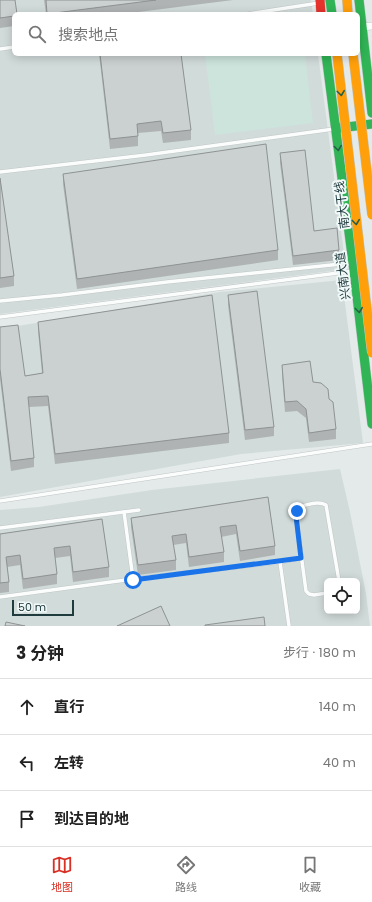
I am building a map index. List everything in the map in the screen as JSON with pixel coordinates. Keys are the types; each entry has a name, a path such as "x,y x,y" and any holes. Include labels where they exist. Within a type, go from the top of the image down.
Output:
{"main road":[{"path":"330,0 332,12"},
{"path":"346,0 348,12"},
{"path":"359,0 359,12"},
{"path":"320,1 321,12"},
{"path":"360,27 372,113"},
{"name":"兴南大道","path":"326,56 372,424"},
{"name":"南大干线","path":"336,56 372,353"},
{"path":"353,56 372,215"},
{"path":"335,129 372,124"}],"street":[{"path":"360,27 372,26"}],"lane":[{"path":"259,12 320,1"},
{"path":"0,49 12,47"},
{"path":"0,172 146,155 335,129"},
{"path":"0,301 341,264"},
{"path":"0,317 354,271"},
{"path":"0,501 372,444"},
{"path":"324,593 314,595 309,594 306,591 296,516 299,508 304,505 322,503 326,505 339,578"},
{"path":"0,528 139,510"},
{"path":"124,512 133,580"},
{"path":"0,598 301,558"},
{"path":"280,562 289,626"}],"shaded area":[{"path":"0,0 311,0 313,12 12,12 12,56 318,56 346,269 0,314"},
{"path":"342,280 363,443 241,454 0,497 0,329 220,292"},
{"path":"340,469 366,594 370,626 0,626 0,510 39,507 152,490"}],"green space":[{"path":"205,56 305,56 313,123 215,135"}],"building":[{"path":"0,0 15,0 17,12 12,12 12,16 0,18"},
{"path":"46,0 156,0 63,12 47,12"},
{"path":"100,56 181,56 191,130 163,133 161,121 137,124 138,136 110,139"},
{"path":"266,144 278,250 77,279 63,174"},
{"path":"305,150 314,231 337,228 339,250 293,256 280,153"},
{"path":"0,178 14,276 0,278"},
{"path":"257,291 274,427 245,430 228,295"},
{"path":"212,295 229,433 55,454 48,396 28,397 34,458 11,461 0,369 0,327 18,325 25,376 43,373 38,322"},
{"path":"310,361 313,382 321,383 328,389 329,399 333,402 336,429 309,433 306,409 297,401 285,402 282,365"},
{"path":"268,497 275,546 240,551 236,525 220,527 224,552 189,557 186,534 172,536 176,560 138,565 131,518"},
{"path":"102,519 109,567 73,572 70,546 54,548 57,574 23,579 20,555 6,557 9,582 0,583 0,534"},
{"path":"161,606 170,626 117,626"},
{"path":"264,617 265,626 205,626 205,625"},
{"path":"6,622 25,626 5,626"}],"traffic: fast":[{"path":"330,0 332,12"},
{"path":"359,0 372,113"},
{"path":"326,56 372,424"},
{"path":"339,128 372,124"}],"traffic: slow":[{"path":"347,0 348,12"},
{"path":"337,56 372,353"},
{"path":"353,56 372,215"}],"traffic: jam":[{"path":"320,0 321,12"}],"route":[{"path":"133,580 280,562 301,558 296,516 297,511"}]}
